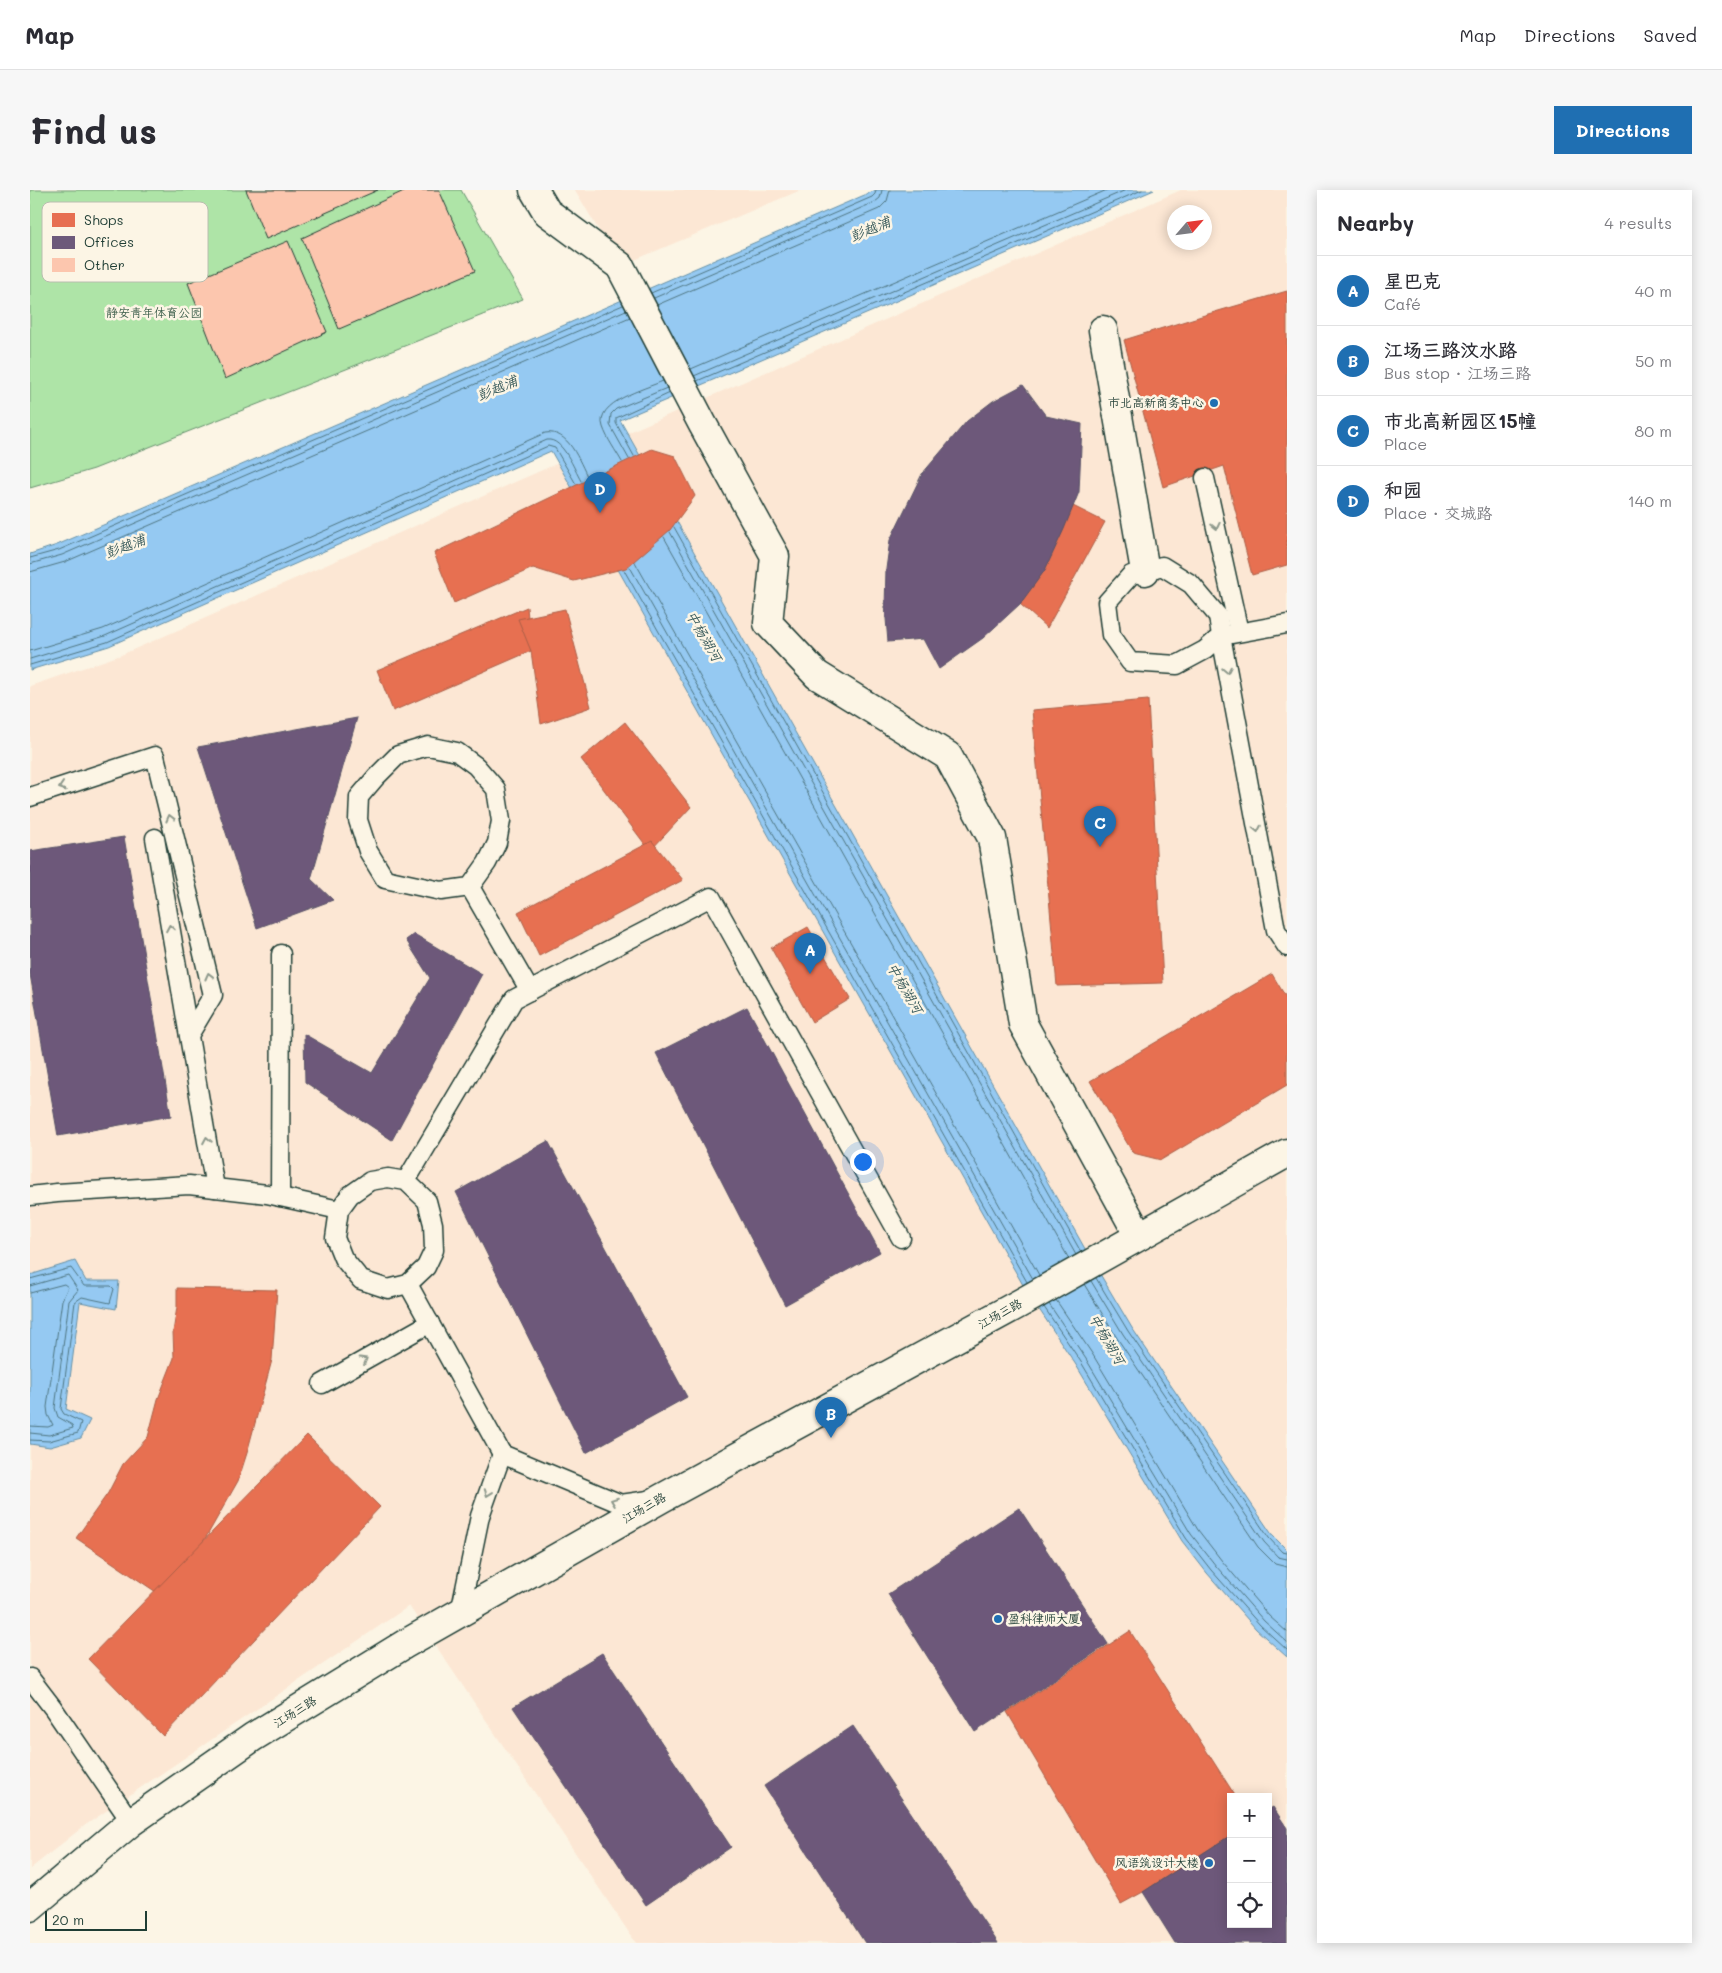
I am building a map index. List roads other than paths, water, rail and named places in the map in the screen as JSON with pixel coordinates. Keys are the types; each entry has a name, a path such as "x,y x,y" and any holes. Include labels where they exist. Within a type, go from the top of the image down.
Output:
{"street":[{"path":"540,201 620,266 774,556 768,623 817,675 948,756 992,838 1023,1024 1139,1236"},
{"path":"1103,330 1145,571"},
{"name":"江场三路","path":"30,1907 132,1822 253,1738 405,1644 662,1498 1026,1300 1287,1153"}],"lane":[{"path":"1205,478 1240,632"},
{"path":"1287,624 1221,636 1205,650 1178,665 1130,662 1110,635 1107,602 1130,575 1162,566 1191,584 1218,616 1221,636 1276,930 1287,947"},
{"path":"428,746 457,752 476,766 496,789 501,821 498,843 470,887 441,891 386,879 368,851 358,820 359,797 398,755 428,746"},
{"path":"30,797 155,756 213,995 189,1035"},
{"path":"155,838 215,1188"},
{"path":"470,887 530,991"},
{"path":"406,1181 514,999 711,897 901,1238"},
{"path":"280,954 280,1197"},
{"path":"388,1178 406,1181 427,1201 433,1224 434,1250 426,1267 408,1284 388,1289 361,1280 343,1258 335,1238 339,1210 350,1196 370,1181 388,1178"},
{"path":"30,1196 189,1185 280,1197 339,1210"},
{"path":"408,1284 502,1454 621,1504 662,1498"},
{"path":"322,1384 430,1323"},
{"path":"460,1613 480,1516 502,1454"},
{"path":"30,1678 132,1822"}],"water":[{"path":"876,190 1154,190 620,420 1084,1247 1132,1328 1273,1536 1287,1550 1287,1657 1256,1629 1182,1541 1076,1365 1023,1285 551,451 109,646 30,670 30,554 57,545"},
{"path":"75,1261 86,1281 119,1281 116,1309 80,1302 66,1409 90,1420 81,1438 50,1447 30,1444 30,1275"}],"place":[{"name":"市北高新商务中心","path":"1214,403"},
{"name":"和园","path":"600,513"},
{"name":"市北高新园区15幢","path":"1100,847"},
{"name":"星巴克","path":"810,974"},
{"name":"江场三路汶水路","path":"831,1438"},
{"name":"盈科律师大厦","path":"998,1619"},
{"name":"风语筑设计大楼","path":"1209,1863"}],"water label":[{"name":"彭越浦","path":"870,229"},
{"name":"彭越浦","path":"497,388"},
{"name":"彭越浦","path":"125,546"},
{"name":"中杨湖河","path":"704,636"},
{"name":"中杨湖河","path":"905,988"},
{"name":"中杨湖河","path":"1107,1339"}],"park label":[{"name":"静安青年体育公园","path":"154,313"}]}
